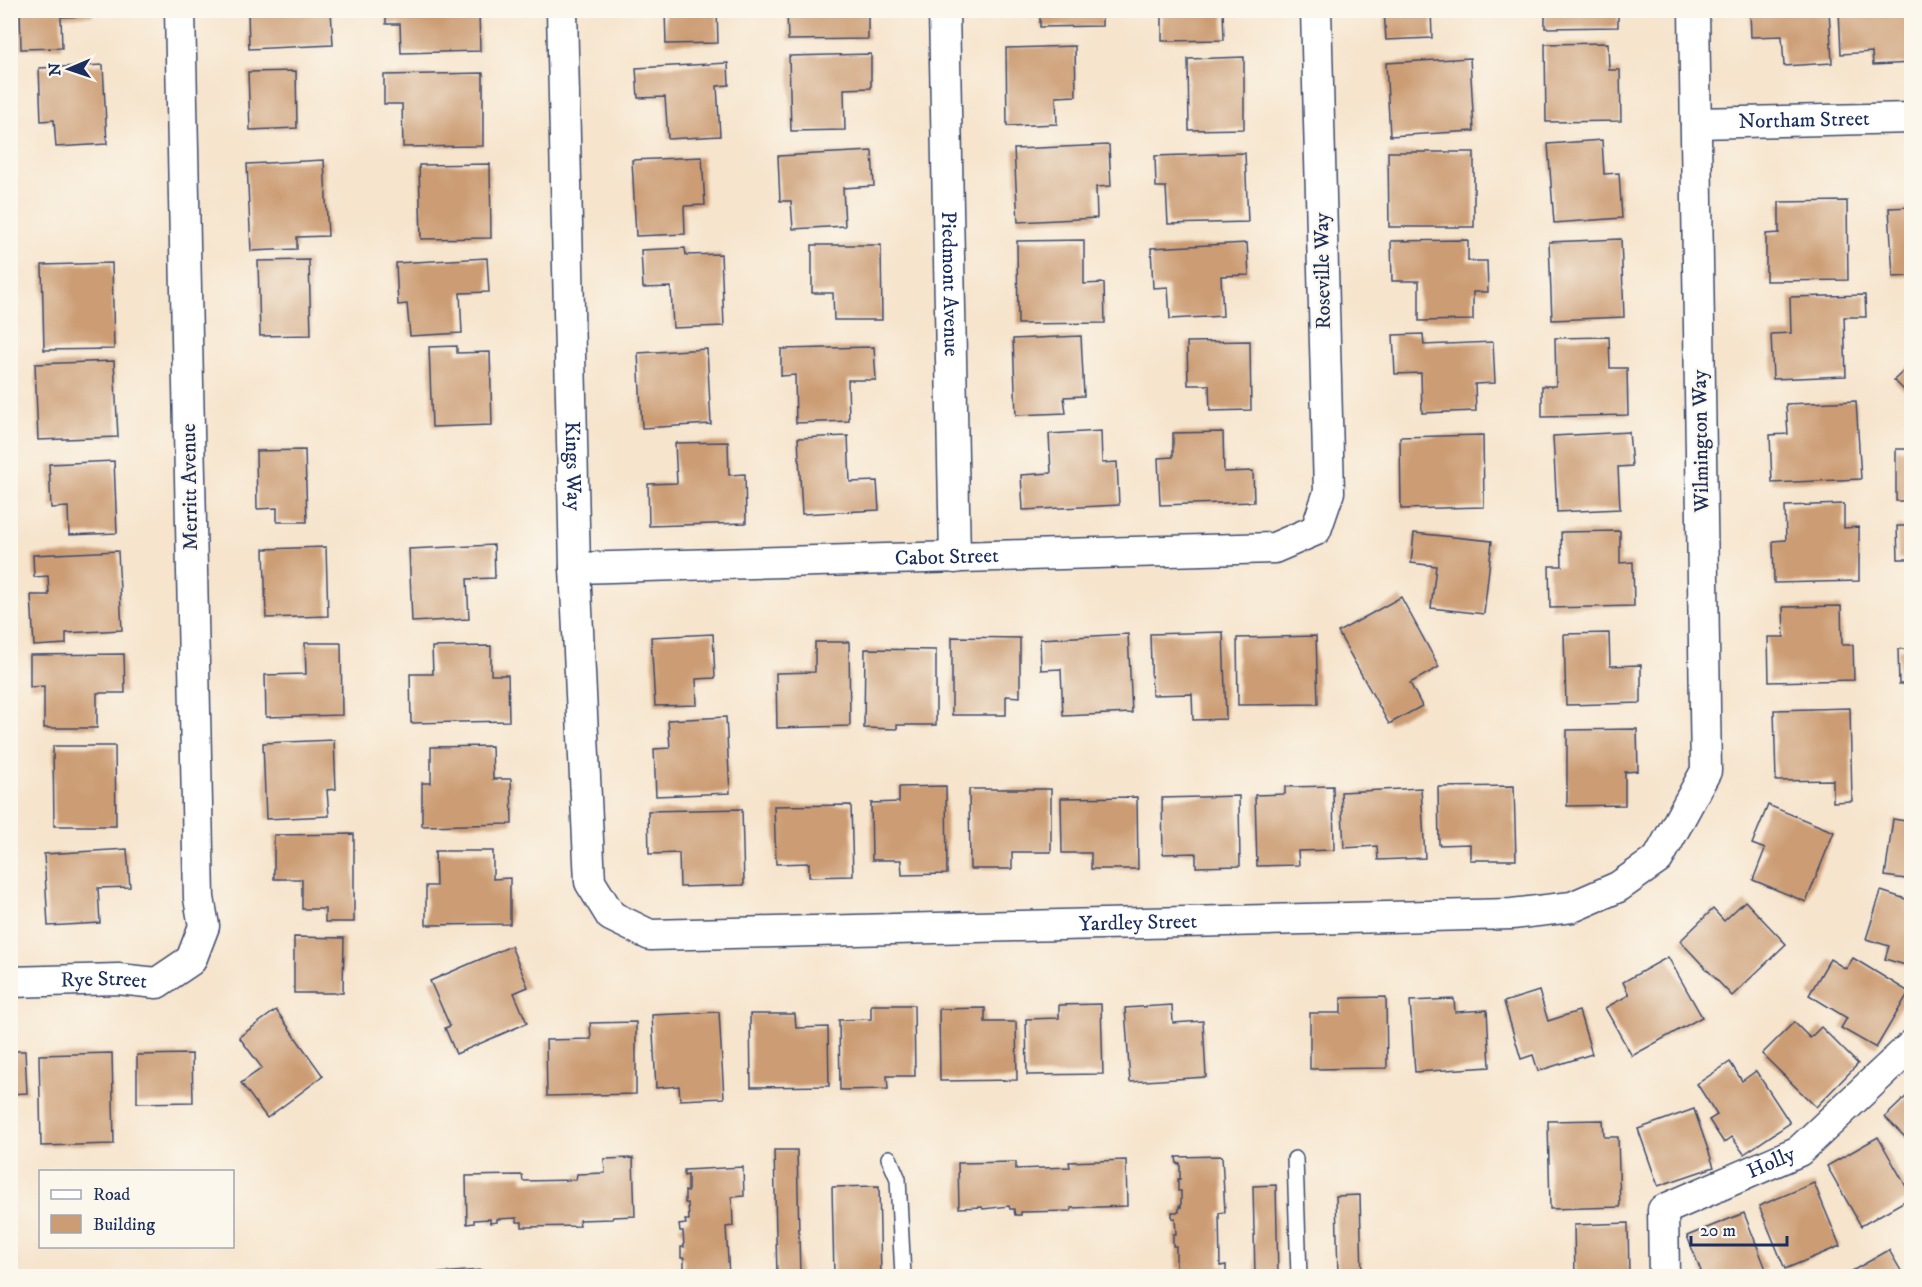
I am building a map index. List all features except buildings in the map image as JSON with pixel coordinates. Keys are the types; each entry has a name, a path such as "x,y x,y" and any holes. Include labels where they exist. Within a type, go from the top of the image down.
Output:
{"street":[{"name":"Merritt Avenue","path":"180,10 199,898 204,927 190,960"},
{"name":"Kings Way","path":"562,10 575,568 590,882 611,916"},
{"name":"Piedmont Avenue","path":"944,10 955,558"},
{"name":"Roseville Way","path":"1316,10 1329,492 1316,530"},
{"name":"Wilmington Way","path":"1658,859 1706,771 1694,10"},
{"name":"Northam Street","path":"1696,123 1911,118"},
{"name":"Cabot Street","path":"575,568 1274,548 1316,530"},
{"name":"Yardley Street","path":"611,916 650,935 1512,914 1572,907 1618,887 1658,859"},
{"name":"Rye Street","path":"10,982 118,979 158,983 190,960"},
{"name":"Holly","path":"1664,1276 1663,1210 1799,1151 1911,1045"}],"lane":[{"path":"889,1158 898,1179 903,1276"},
{"path":"1295,1158 1299,1276"}]}
